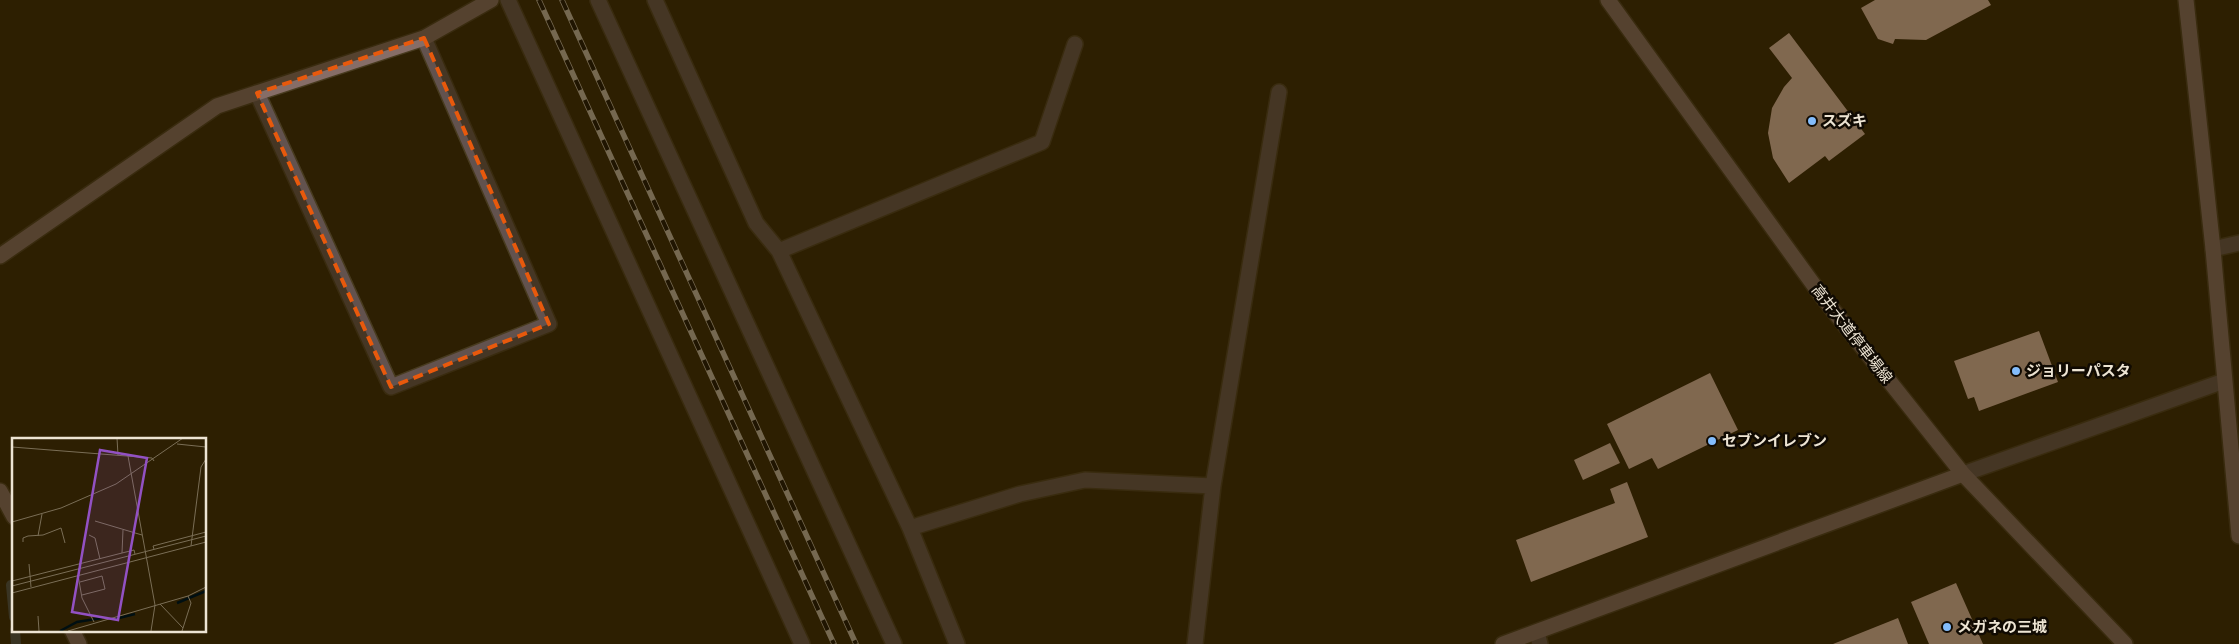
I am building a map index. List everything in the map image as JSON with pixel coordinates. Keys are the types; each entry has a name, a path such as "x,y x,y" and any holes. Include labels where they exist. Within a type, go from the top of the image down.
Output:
{"street":[{"path":"0,256 217,106 424,38 491,0"},
{"path":"508,0 802,644"},
{"path":"598,0 894,644"},
{"path":"655,0 756,223 779,251 910,528 957,644"},
{"name":"高井大道停車場線","path":"1608,0 1821,295 1963,474 2125,644"},
{"path":"2186,0 2239,536"},
{"path":"257,93 391,387 549,324 424,38"},
{"path":"779,251 1042,142 1075,44"},
{"path":"1195,644 1213,486 1279,92"},
{"path":"2212,249 2239,244"},
{"path":"1503,644 1538,638 1963,474 2224,381"},
{"path":"910,528 1020,494 1086,480 1213,486"},
{"path":"0,491 12,513"},
{"path":"73,632 79,644"}],"highlighted area":[{"path":"424,38 549,324 391,387 257,93"}],"building":[{"path":"1875,0 1988,0 1991,5 1926,40 1895,39 1893,44 1878,39 1861,8"},
{"path":"1789,33 1865,134 1829,161 1825,156 1789,183 1773,158 1768,133 1772,108 1784,87 1792,78 1769,48"},
{"path":"2039,331 2058,382 1979,411 1974,397 1968,399 1954,361"},
{"path":"1710,373 1738,430 1658,469 1652,458 1629,469 1607,424"},
{"path":"1610,443 1620,463 1583,480 1574,460"},
{"path":"1627,482 1648,537 1531,582 1516,540 1615,503 1610,489"},
{"path":"1956,583 1983,644 1929,644 1911,602"},
{"path":"1898,618 1908,644 1833,644"}],"waterway":[{"path":"11,585 12,596"},
{"path":"15,632 16,644"}],"railway":[{"path":"539,0 834,644"},
{"path":"562,0 856,644"}],"place":[{"name":"スズキ","path":"1812,121"},
{"name":"ジョリーパスタ","path":"2016,371"},
{"name":"セブンイレブン","path":"1712,441"},
{"name":"メガネの三城","path":"1947,627"}]}
